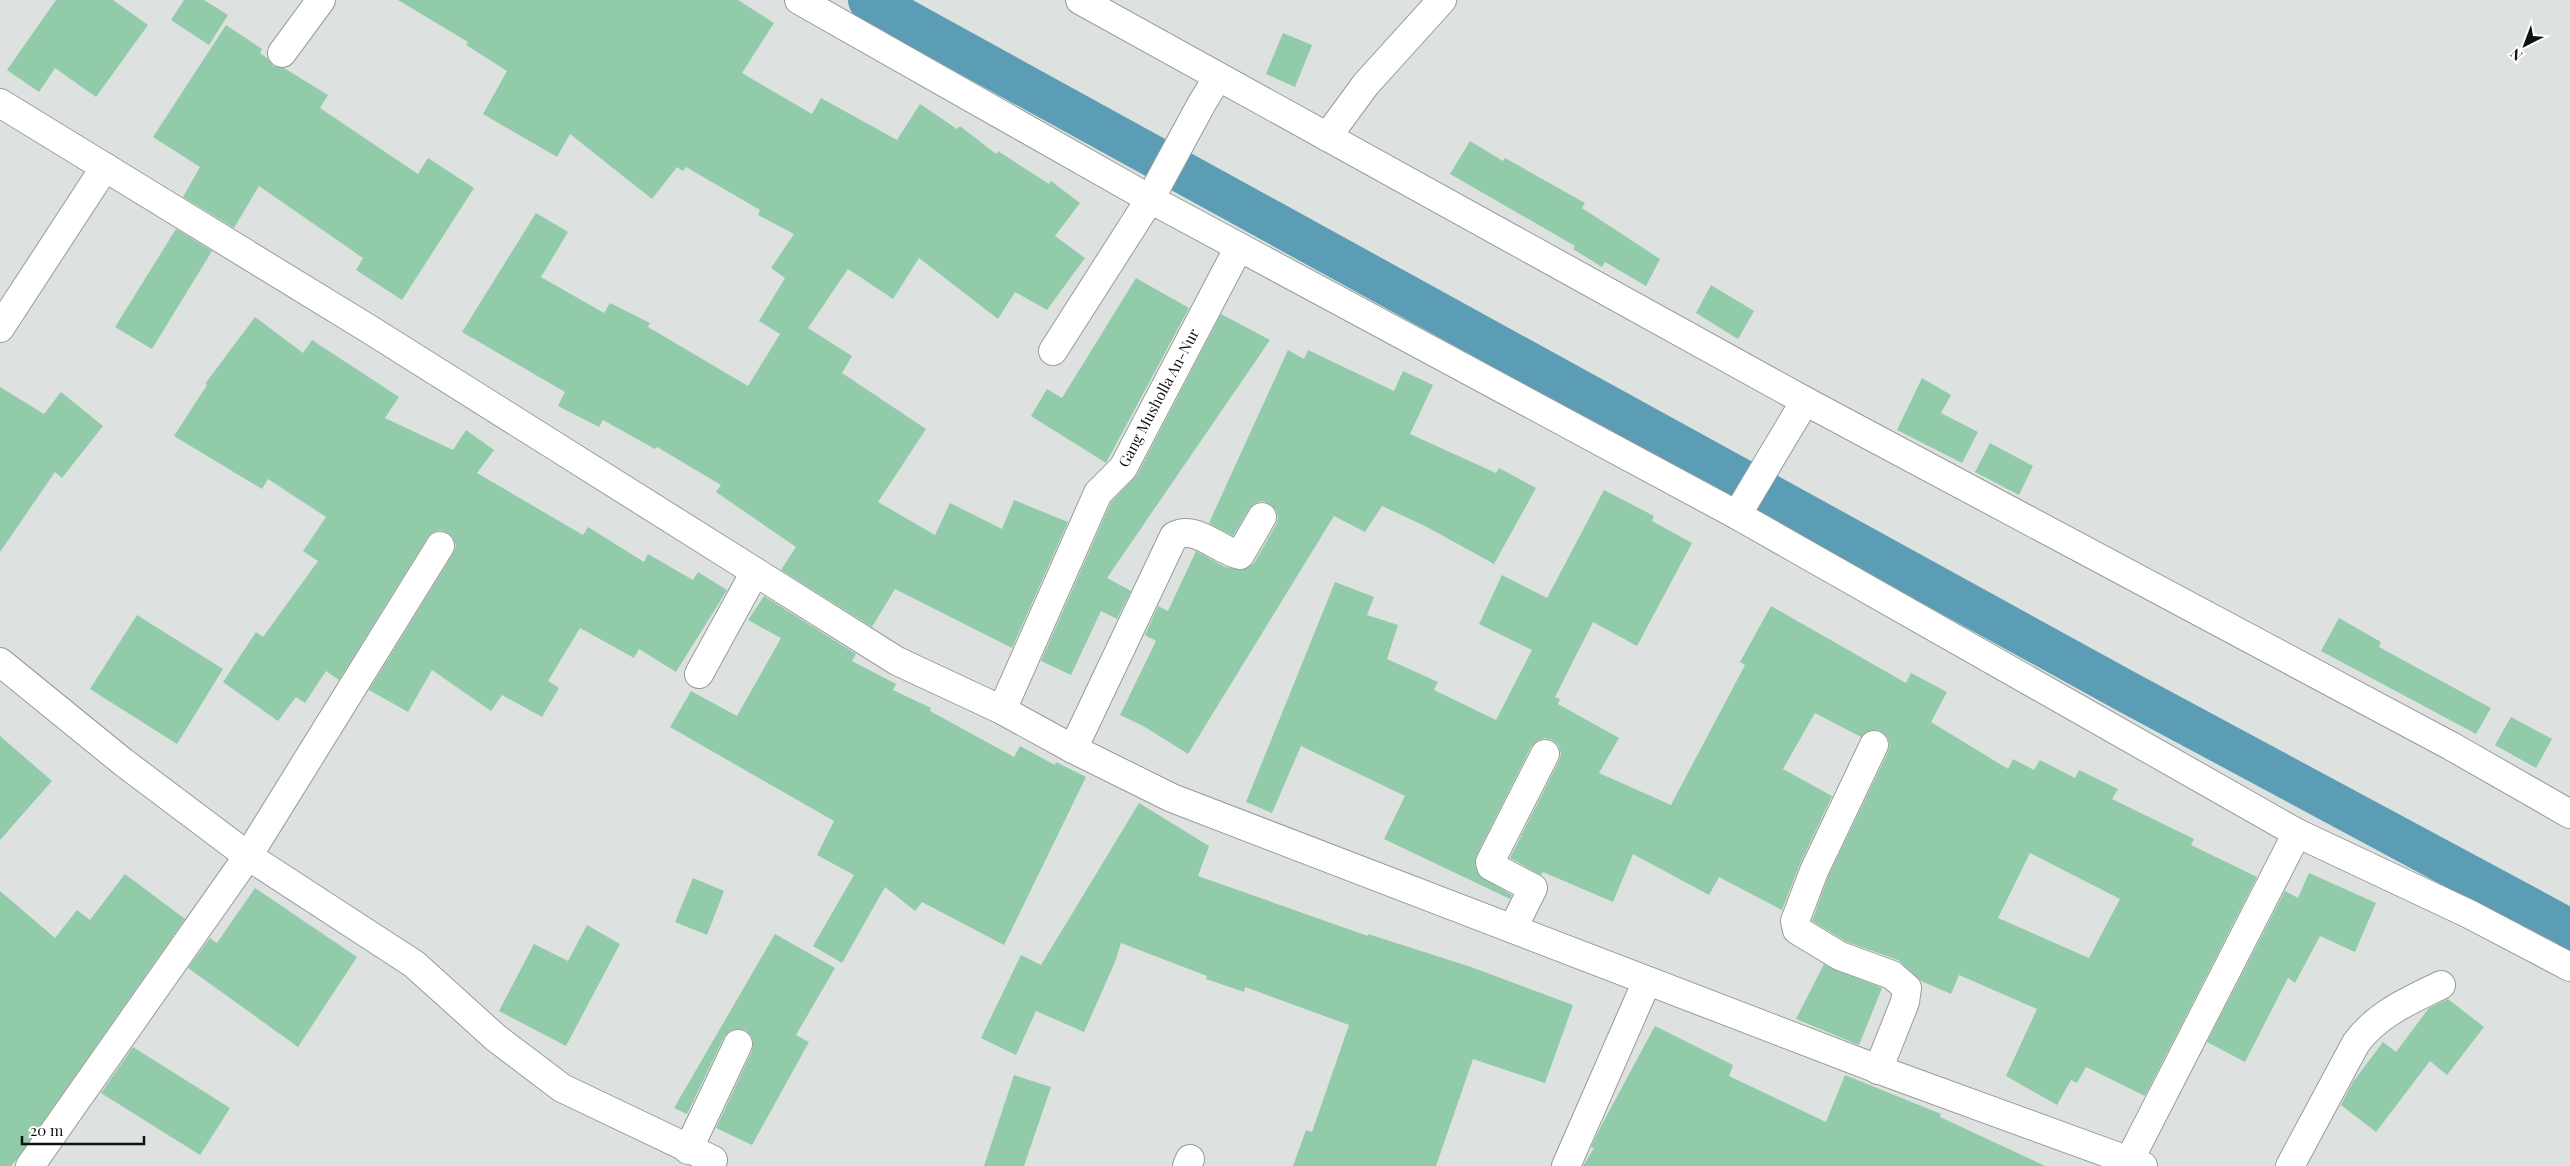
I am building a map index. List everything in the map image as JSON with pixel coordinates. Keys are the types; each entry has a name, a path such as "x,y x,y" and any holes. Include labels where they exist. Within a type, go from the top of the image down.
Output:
{"street":[{"path":"282,53 321,0"},
{"path":"1080,0 1805,401 2451,746 2570,814"},
{"path":"1327,137 1366,84 1442,0"},
{"path":"805,1 1153,191 1239,247 1739,510 2297,833 2469,914 2570,967"},
{"path":"1053,351 1153,191 1218,77"},
{"path":"0,103 369,329 897,661 1002,710 1073,749 1172,798 1878,1070 2136,1163 2297,833"},
{"path":"0,328 105,167"},
{"name":"Gang Musholla An-Nur","path":"1002,710 1098,493 1123,468 1239,247"},
{"path":"1739,510 1805,401"},
{"path":"1073,749 1174,536 1179,533 1193,534 1240,555 1262,517"},
{"path":"30,1166 248,856 440,546"},
{"path":"699,674 755,572"},
{"path":"0,662 123,762 248,856 414,964 496,1038 562,1088 688,1150 713,1160"},
{"path":"1874,745 1814,871 1795,921 1797,930 1840,956 1892,975 1907,988 1904,1002 1878,1070"},
{"path":"1512,928 1533,888 1491,866 1490,862 1544,754"},
{"path":"1566,1166 1647,981"},
{"path":"2290,1166 2356,1043 2367,1028 2382,1015 2441,985"},
{"path":"688,1150 738,1044"}],"building":[{"path":"56,0 113,0 148,25 96,97 55,68 39,92 7,70"},
{"path":"184,0 204,0 228,15 209,45 171,20"},
{"path":"398,0 738,0 774,23 742,73 812,114 821,98 897,140 920,104 957,129 960,126 996,154 998,151 1049,184 1051,181 1080,203 1055,236 1085,258 1047,310 1015,292 998,319 919,258 893,299 848,269 808,328 852,356 842,373 926,429 878,502 935,535 950,503 1002,529 1014,500 1068,522 1012,648 895,589 872,627 781,570 796,547 716,492 721,485 657,447 655,449 603,420 599,427 558,406 565,392 462,332 536,213 568,232 541,277 604,313 610,303 650,323 648,327 748,386 780,334 759,321 785,278 771,268 794,234 758,215 760,210 686,167 683,171 677,167 652,199 570,134 557,157 483,114 507,71 466,45 468,42"},
{"path":"226,25 262,49 260,53 273,66 284,68 328,95 320,108 418,174 428,158 474,188 402,300 356,270 363,258 259,186 234,228 183,197 200,167 153,137"},
{"path":"1283,33 1312,45 1295,87 1266,74"},
{"path":"1470,141 1503,161 1505,158 1585,203 1582,208 1660,259 1646,286 1605,262 1602,267 1573,249 1575,246 1450,174"},
{"path":"176,229 212,251 152,349 115,327"},
{"path":"1136,278 1189,308 1106,463 1031,416 1047,389 1062,398"},
{"path":"1711,285 1754,311 1738,339 1696,313"},
{"path":"1221,314 1270,340 1107,578 1131,591 1117,619 1101,611 1071,675 1041,661 1111,502 1137,475"},
{"path":"255,317 303,353 312,340 399,397 385,418 453,450 466,430 494,450 477,473 583,535 588,527 644,562 648,554 693,580 698,572 727,590 676,672 639,649 634,658 580,628 548,681 559,688 542,717 502,695 491,711 432,670 408,712 369,690 453,554 456,546 453,538 448,533 440,530 432,533 427,538 339,680 326,671 305,703 296,697 278,721 223,682 256,632 263,637 318,561 303,551 326,517 268,479 262,489 174,436 207,385 205,384"},
{"path":"1288,350 1304,359 1308,350 1394,391 1403,371 1433,385 1410,434 1496,473 1499,468 1536,488 1494,564 1427,527 1382,506 1365,532 1334,516 1188,754 1145,727 1120,715 1156,641 1145,635 1158,606 1168,611 1196,551 1225,567 1243,570 1254,563 1276,525 1278,518 1276,510 1270,504 1262,501 1255,503 1249,509 1233,536 1209,523"},
{"path":"1922,378 1951,395 1941,413 1978,432 1962,463 1897,430"},
{"path":"0,387 44,414 61,392 103,426 62,478 55,472 0,552"},
{"path":"1990,443 2033,466 2019,495 1975,472"},
{"path":"1604,490 1654,516 1652,521 1692,543 1637,646 1593,622 1555,697 1560,699 1558,704 1619,738 1599,773 1671,805 1745,665 1740,662 1771,606 1906,683 1911,673 1947,692 1931,722 2008,769 2013,759 2034,770 2040,760 2075,778 2079,770 2118,789 2112,799 2194,839 2191,845 2257,877 2145,1096 2086,1067 2077,1083 2071,1080 2057,1105 2006,1076 2037,1009 1959,975 1951,994 1921,981 1898,960 1847,942 1812,921 1828,877 1888,752 1890,744 1887,737 1880,731 1872,730 1861,737 1815,713 1783,769 1832,796 1800,864 1782,910 1719,877 1709,895 1633,854 1613,902 1543,872 1541,875 1510,858 1559,761 1561,753 1558,745 1552,740 1545,738 1537,741 1531,747 1476,856 1475,866 1479,875 1512,895 1510,899 1384,839 1405,796 1301,746 1272,813 1246,802 1335,582 1374,597 1367,615 1398,625 1387,659 1438,682 1434,690 1496,720 1532,650 1479,624 1502,575 1547,598","holes":["2030,853 2120,899 2089,958 1998,918"]},
{"path":"764,596 856,654 852,661 896,684 893,690 931,708 930,711 1014,757 1020,746 1055,765 1056,762 1086,777 1004,945 922,902 915,911 885,887 842,963 813,946 854,875 817,855 834,821 670,727 691,691 737,716 781,638 748,620"},
{"path":"137,615 223,669 177,744 90,689"},
{"path":"2339,618 2381,642 2379,647 2491,708 2476,734 2321,651"},
{"path":"2511,717 2552,739 2536,768 2495,745"},
{"path":"0,736 52,781 0,840"},
{"path":"1139,803 1209,846 1198,876 1368,936 1368,934 1474,968 1573,1005 1545,1083 1473,1059 1436,1166 1293,1166 1306,1130 1312,1132 1349,1025 1245,987 1244,992 1206,979 1207,976 1121,943 1115,962 1084,1032 1036,1011 1016,1055 981,1038 1021,955 1041,965"},
{"path":"2309,873 2376,903 2355,952 2320,936 2295,983 2288,978 2245,1062 2207,1042 2285,891 2298,898"},
{"path":"125,874 185,919 16,1160 11,1166 0,1166 0,891 55,938 77,910 90,920"},
{"path":"693,878 724,891 707,935 675,922"},
{"path":"255,888 357,957 298,1047 188,968 210,938 217,943"},
{"path":"587,925 620,944 566,1046 499,1011 534,944 568,961"},
{"path":"775,934 835,968 796,1035 809,1042 752,1145 716,1128 752,1051 753,1042 751,1036 745,1030 736,1029 730,1031 724,1037 687,1114 674,1108"},
{"path":"1824,964 1882,988 1859,1045 1796,1019"},
{"path":"2448,999 2484,1027 2447,1075 2430,1061 2376,1132 2341,1105 2353,1082 2383,1042 2396,1052 2429,1008"},
{"path":"1655,1026 1733,1065 1729,1076 1826,1122 1845,1075 1941,1114 1940,1117 2045,1166 1583,1166 1594,1148 1591,1147 1600,1128"},
{"path":"133,1047 230,1108 200,1155 101,1093"},
{"path":"1014,1075 1051,1087 1024,1166 984,1166"}],"waterway":[{"path":"869,0 2129,693 2570,930"}]}
